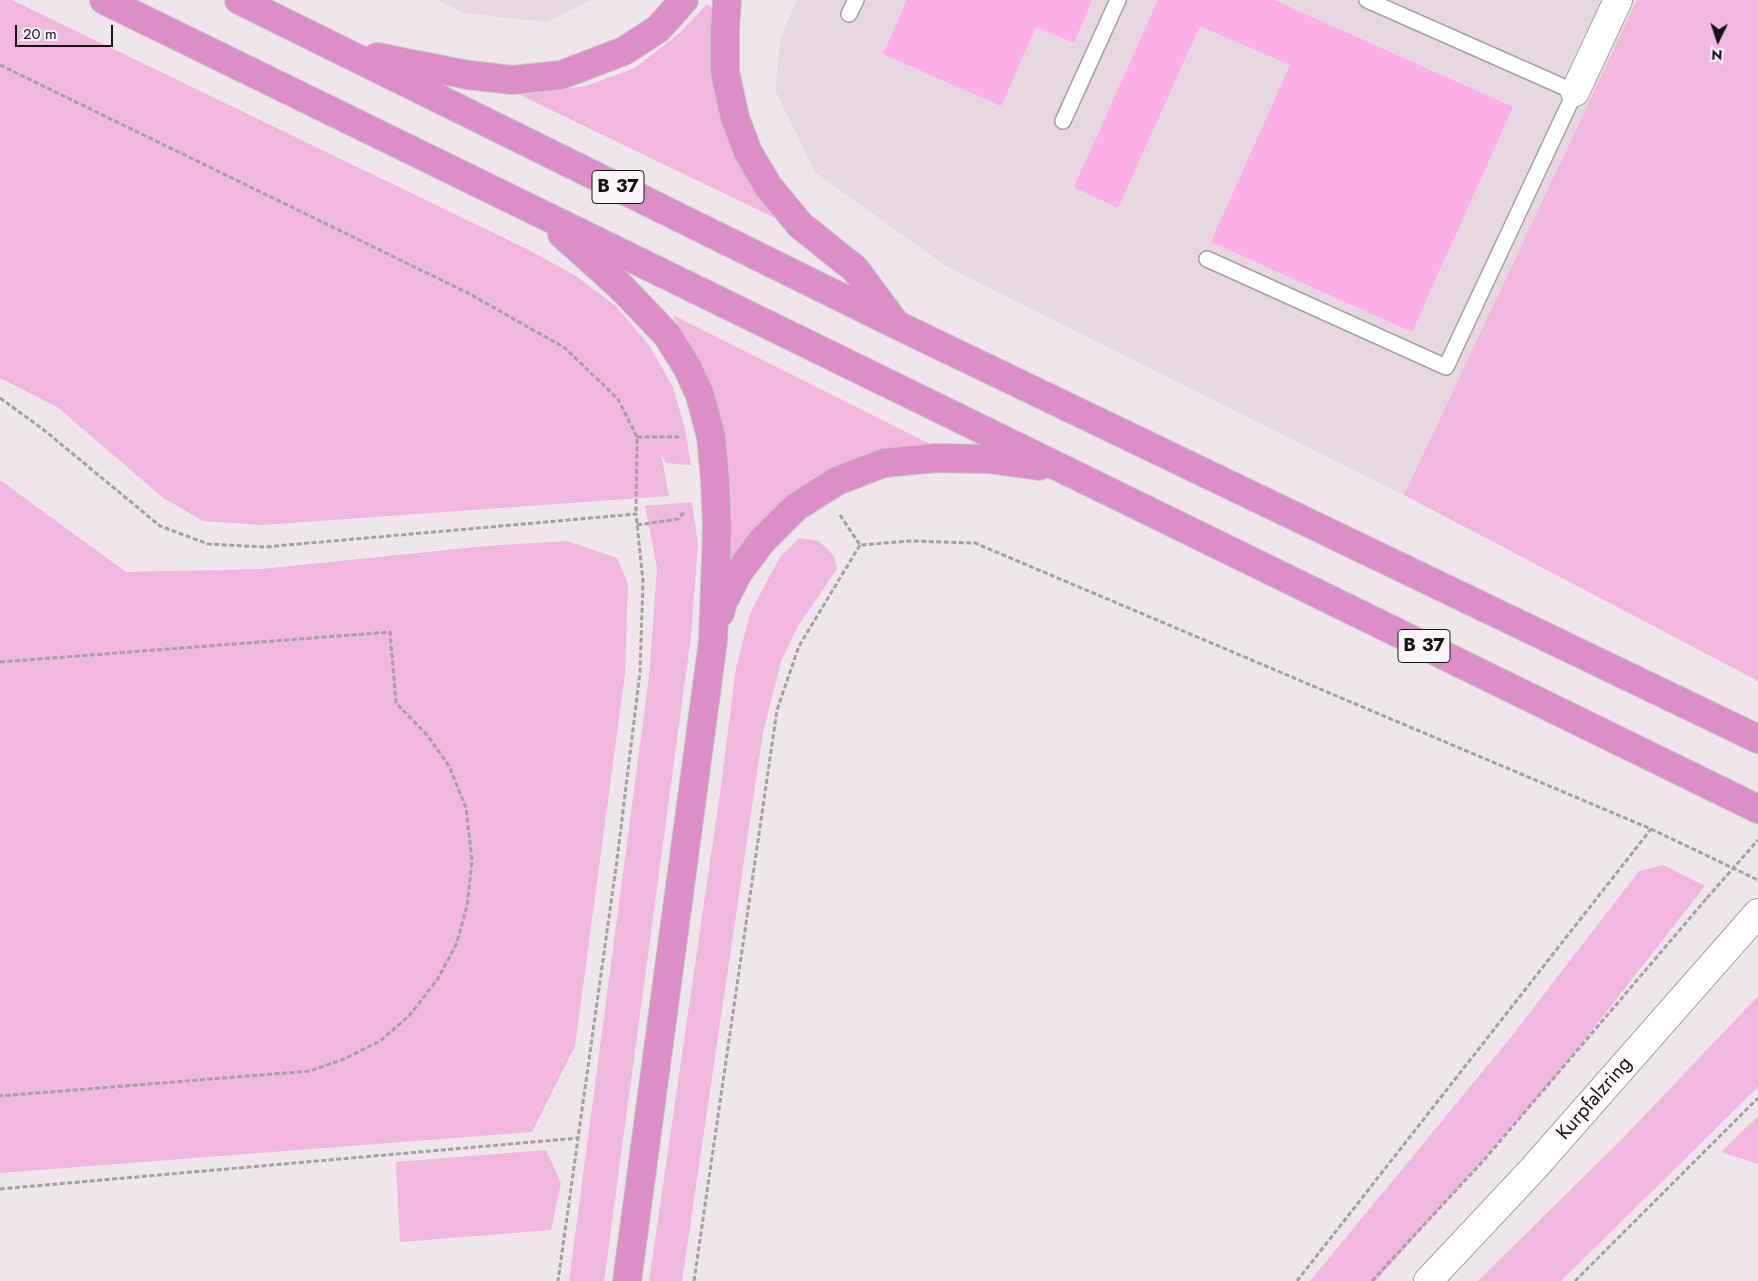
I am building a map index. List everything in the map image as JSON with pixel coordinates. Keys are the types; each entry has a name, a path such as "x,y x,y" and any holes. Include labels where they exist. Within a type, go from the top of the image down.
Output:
{"highway":[{"name":"B 37","path":"104,0 1758,809"},
{"name":"B 37","path":"239,0 895,324 1758,740"},
{"name":"B 37","path":"340,50 468,75 512,80 561,75 624,51 658,29 684,0"},
{"path":"727,0 725,72 735,118 748,152 768,186 800,225 855,269 895,324"},
{"path":"536,211 620,286 667,335 687,367 700,395 711,436 715,480 717,528 713,641"},
{"path":"627,1281 713,641 722,602 738,573 761,542 796,507 838,480 884,463 936,458 989,459 1041,466 1090,482"}],"main road":[{"path":"1575,92 1618,0"},
{"name":"Kurpfalzring","path":"1428,1281 1533,1170 1755,916"}],"lane":[{"path":"1063,121 1118,0"},
{"path":"1206,259 1446,368 1575,92 1367,0"}],"path":[{"path":"0,65 468,293 565,348 618,399 637,437 636,514 643,581 640,672 617,860 558,1281"},
{"path":"0,398 44,430 160,526 208,544 264,547 636,514"},
{"path":"637,437 683,437"},
{"path":"637,525 678,518 688,508"},
{"path":"839,514 860,545"},
{"path":"860,545 910,541 974,542 1651,829 1758,880"},
{"path":"694,1281 777,710 799,646 860,545"},
{"path":"0,662 390,632 396,703 428,736 450,766 466,808 472,861 467,906 456,945 437,980 410,1016 380,1041 344,1059 310,1071 0,1096"},
{"path":"1297,1281 1651,829"},
{"path":"1372,1281 1484,1160 1758,840"},
{"path":"1575,1281 1758,1098"},
{"path":"0,1188 578,1138"}],"shaded area":[{"path":"0,0 12,0 529,250 576,276 616,306 648,344 673,387 685,429 691,465 666,463 661,454 669,496 263,525 203,521 162,497 57,407 0,378"},
{"path":"438,0 591,0 547,22 464,13"},
{"path":"797,0 1637,0 1404,495 946,266 815,172 775,90 781,37"},
{"path":"1637,0 1758,0 1758,681 1404,495"},
{"path":"707,4 718,14 779,220 520,95 586,86 635,68 681,32"},
{"path":"673,315 936,447 885,453 838,465 792,494 730,567 732,521 729,468 721,419 701,370"},
{"path":"0,480 126,572 261,569 486,546 567,541 617,558 628,584 625,674 575,1046 532,1132 0,1173"},
{"path":"692,502 698,545 691,636 604,1281 569,1281 649,677 657,568 645,506"},
{"path":"799,538 819,541 834,556 837,569 798,626 781,662 763,732 682,1281 649,1281 720,793 736,668 750,613 780,557"},
{"path":"1663,865 1705,886 1553,1080 1376,1281 1310,1281 1511,1037 1639,871"},
{"path":"1758,996 1758,1087 1561,1281 1478,1281 1624,1137"},
{"path":"1758,1116 1758,1164 1721,1152"},
{"path":"546,1150 561,1183 551,1230 400,1242 396,1162"}],"building":[{"path":"907,0 1092,0 1074,43 1036,27 1001,106 883,54"},
{"path":"1158,0 1274,0 1513,107 1412,332 1211,242 1290,65 1200,26 1118,208 1074,187"}]}
